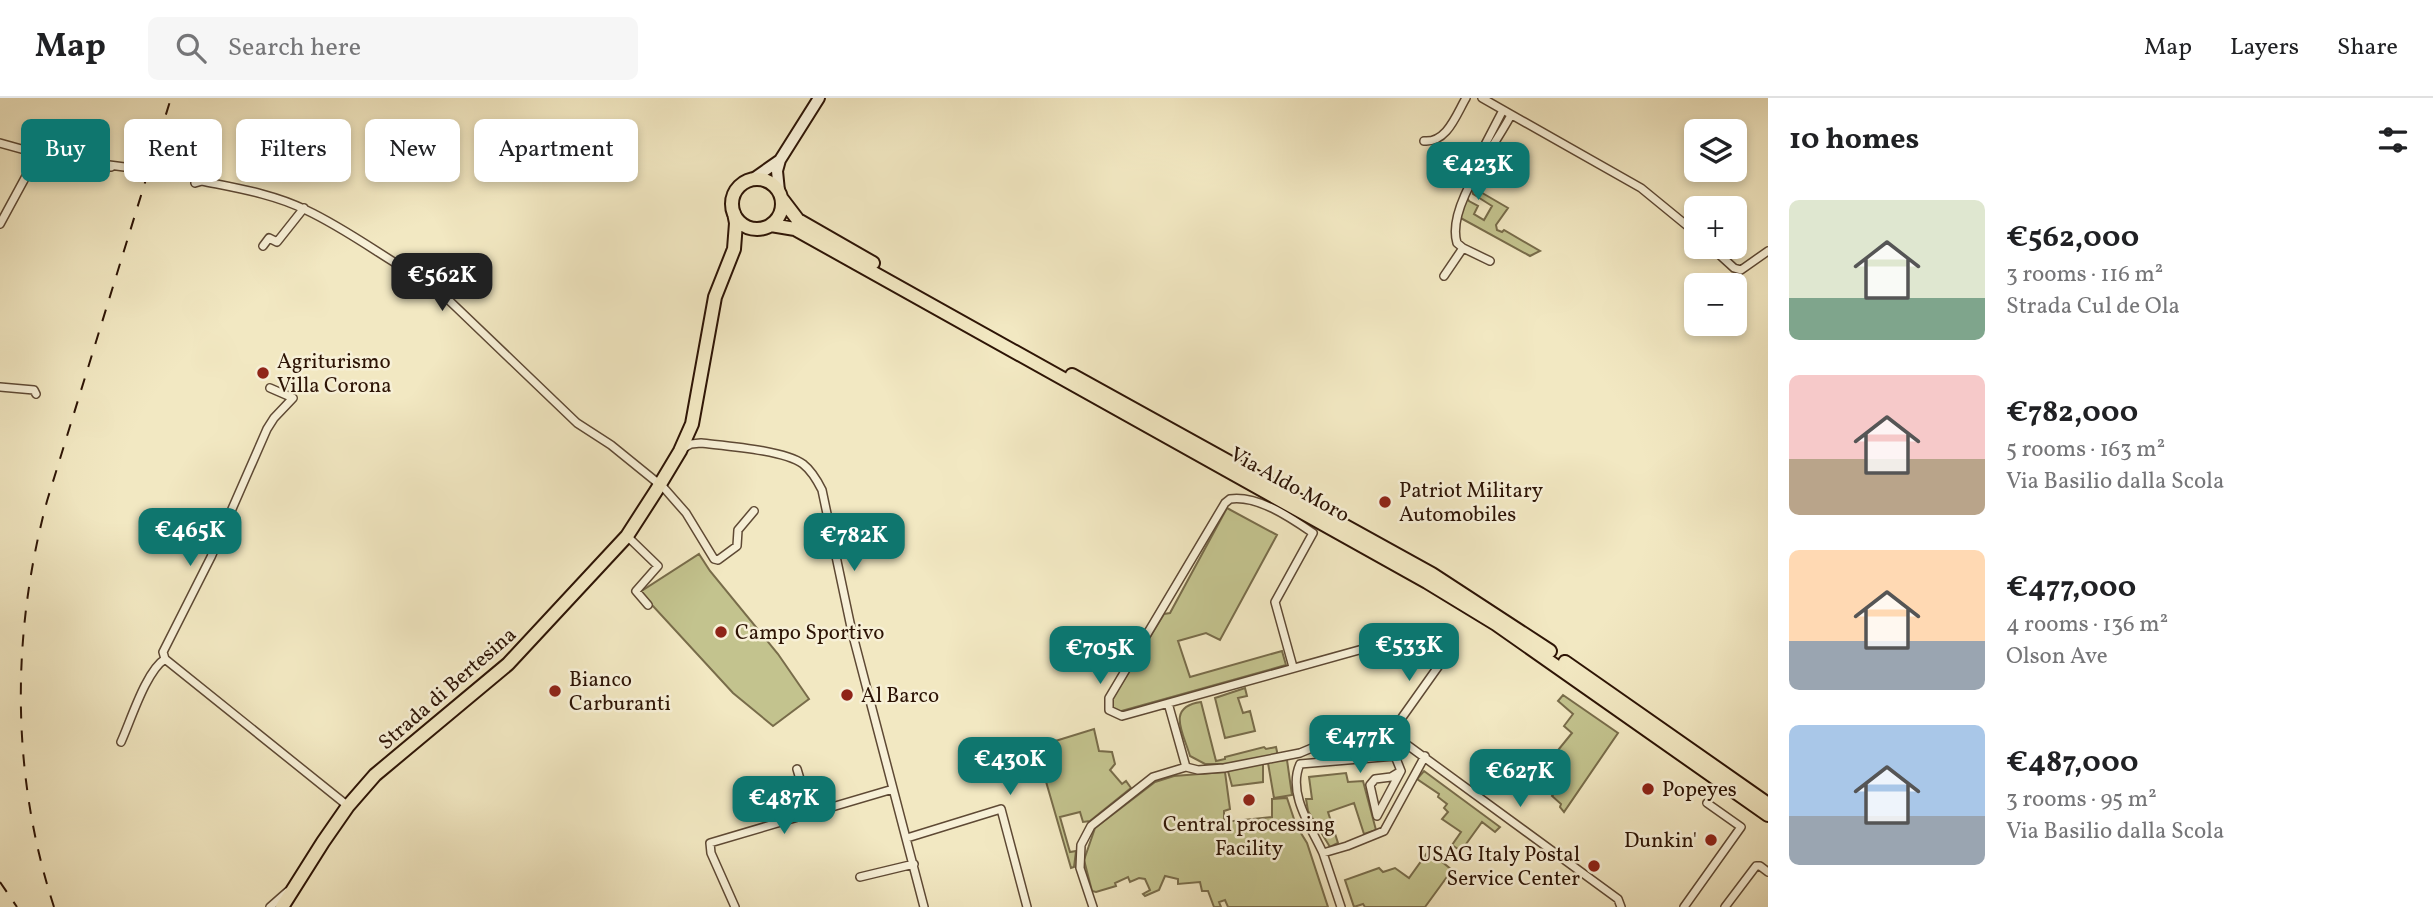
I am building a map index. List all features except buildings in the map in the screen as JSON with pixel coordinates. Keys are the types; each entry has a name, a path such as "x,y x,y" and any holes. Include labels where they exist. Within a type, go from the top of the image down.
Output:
{"main road":[{"path":"734,249 782,211 780,195 765,180 753,179"},
{"name":"Strada di Bertesina","path":"282,907 348,806 374,775 508,664 627,536 687,437 715,297 734,249 734,194 740,186 753,179"},
{"name":"Via Aldo Moro","path":"780,195 794,217 805,225 1432,574 1501,617 1768,804"},
{"path":"734,213 744,225 765,227"},
{"name":"Via Aldo Moro","path":"765,227 795,229 1427,582 1496,624 1768,815"},
{"name":"Strada di Bertesina","path":"658,483 687,437"}],"street":[{"name":"Strada di Bertesina","path":"753,179 780,160 819,98"},
{"path":"1424,141 1433,142 1441,138 1466,98"},
{"path":"1482,98 1641,188 1684,223"},
{"path":"1462,159 1476,162 1507,113"},
{"path":"1490,261 1462,248 1457,243 1454,229 1460,204 1507,113"},
{"path":"0,143 21,149"},
{"path":"780,160 777,171 780,195"},
{"path":"0,225 23,182"},
{"path":"198,182 257,188 304,208 352,234 405,270 433,285 577,423 611,445 658,483 686,513 715,559 718,560 737,545 740,526 754,511"},
{"path":"263,246 269,238 277,242 304,208"},
{"path":"1454,229 1463,232"},
{"path":"1444,275 1462,248"},
{"path":"1724,259 1734,268 1741,270 1768,251"},
{"path":"0,387 34,390 36,394"},
{"path":"270,388 293,398 267,429 211,557 163,652 165,659 348,806"},
{"path":"687,437 701,443"},
{"path":"687,437 701,443 786,456 801,462 813,474 822,490 852,632 924,907"},
{"path":"1293,667 1275,602 1313,533 1293,520 1254,502 1230,499 1218,514 1107,702 1109,710 1122,716 1413,635 1439,654 1440,664 1391,733"},
{"path":"627,536 658,566 636,591 648,605"},
{"path":"121,742 150,676 157,664 165,659"},
{"path":"1168,703 1185,767"},
{"path":"1093,907 1080,867 1081,845 1091,826 1153,778 1185,767 1198,770 1224,768 1300,753 1319,745 1391,733 1618,899 1620,907"},
{"path":"1300,753 1296,778 1298,799 1323,853 1341,907"},
{"path":"1300,764 1395,756 1401,771 1377,816 1370,785 1375,779 1391,777 1401,771"},
{"path":"1323,853 1384,831 1425,756"},
{"path":"797,769 810,813"},
{"path":"735,907 711,853 710,843 893,789"},
{"path":"1684,907 1741,827 1707,803"},
{"path":"908,838 1002,809 1027,907"},
{"path":"860,877 914,864"},
{"path":"1725,907 1756,866 1768,872"},
{"name":"Strada di Bertesina","path":"270,907 274,901 292,889"}],"green space":[{"path":"1472,187 1508,208 1496,225 1497,230 1504,230 1540,251 1530,256 1457,216 1466,196 1478,206 1474,214 1484,220 1492,206 1473,194"},
{"path":"1227,508 1277,535 1220,640 1206,633 1178,641 1190,677 1282,651 1286,665 1118,712 1112,708 1111,701 1164,614 1170,613"},
{"path":"699,554 778,654 809,699 773,726 733,693 640,592"},
{"path":"1245,688 1247,696 1238,698 1243,713 1250,711 1255,731 1225,738 1215,698"},
{"path":"1563,695 1618,733 1564,812 1561,804 1552,796 1566,779 1555,769 1554,755 1572,733 1564,726 1573,714 1558,701"},
{"path":"1201,702 1216,761 1264,747 1276,747 1279,761 1287,760 1292,795 1274,798 1268,763 1263,764 1263,782 1232,786 1226,764 1205,764 1190,756 1181,730 1180,715 1190,705"},
{"path":"1094,729 1099,751 1112,752 1115,764 1110,770 1122,784 1126,781 1131,788 1090,821 1083,822 1080,812 1060,817 1070,852 1076,851 1074,867 1071,868 1036,747"},
{"path":"1424,771 1500,827 1495,832 1482,822 1461,851 1452,845 1461,832 1442,819 1448,812 1444,808 1447,804 1438,797 1439,794 1417,779"},
{"path":"1225,772 1230,809 1224,811 1224,822 1272,817 1272,799 1287,798 1296,825 1307,843 1328,907 1228,907 1225,900 1219,902 1221,907 1214,907 1208,891 1202,891 1200,882 1178,884 1178,879 1165,876 1159,890 1145,896 1143,894 1150,890 1145,879 1139,878 1130,882 1128,877 1115,883 1116,886 1092,891 1084,860 1095,828 1155,782 1174,776"},
{"path":"1346,773 1348,782 1363,781 1376,830 1364,834 1354,803 1328,812 1338,843 1330,847 1308,811 1306,799 1312,799 1309,777"},
{"path":"1432,846 1445,856 1441,861 1452,870 1425,907 1365,907 1363,904 1354,907 1345,880 1379,868 1383,872 1395,868 1409,878"}],"railway":[{"path":"54,907 40,857 23,756 22,654 27,602 47,501 171,98"},
{"path":"0,882 17,907"}],"place":[{"name":"Agriturismo Villa Corona","path":"263,373"},
{"name":"Patriot Military Automobiles","path":"1385,502"},
{"name":"Campo Sportivo","path":"721,632"},
{"name":"Bianco Carburanti","path":"555,691"},
{"name":"Al Barco","path":"847,695"},
{"name":"Popeyes","path":"1648,789"},
{"name":"Central processing Facility","path":"1249,800"},
{"name":"Dunkin'","path":"1711,840"},
{"name":"USAG Italy Postal Service Center","path":"1594,866"}]}
